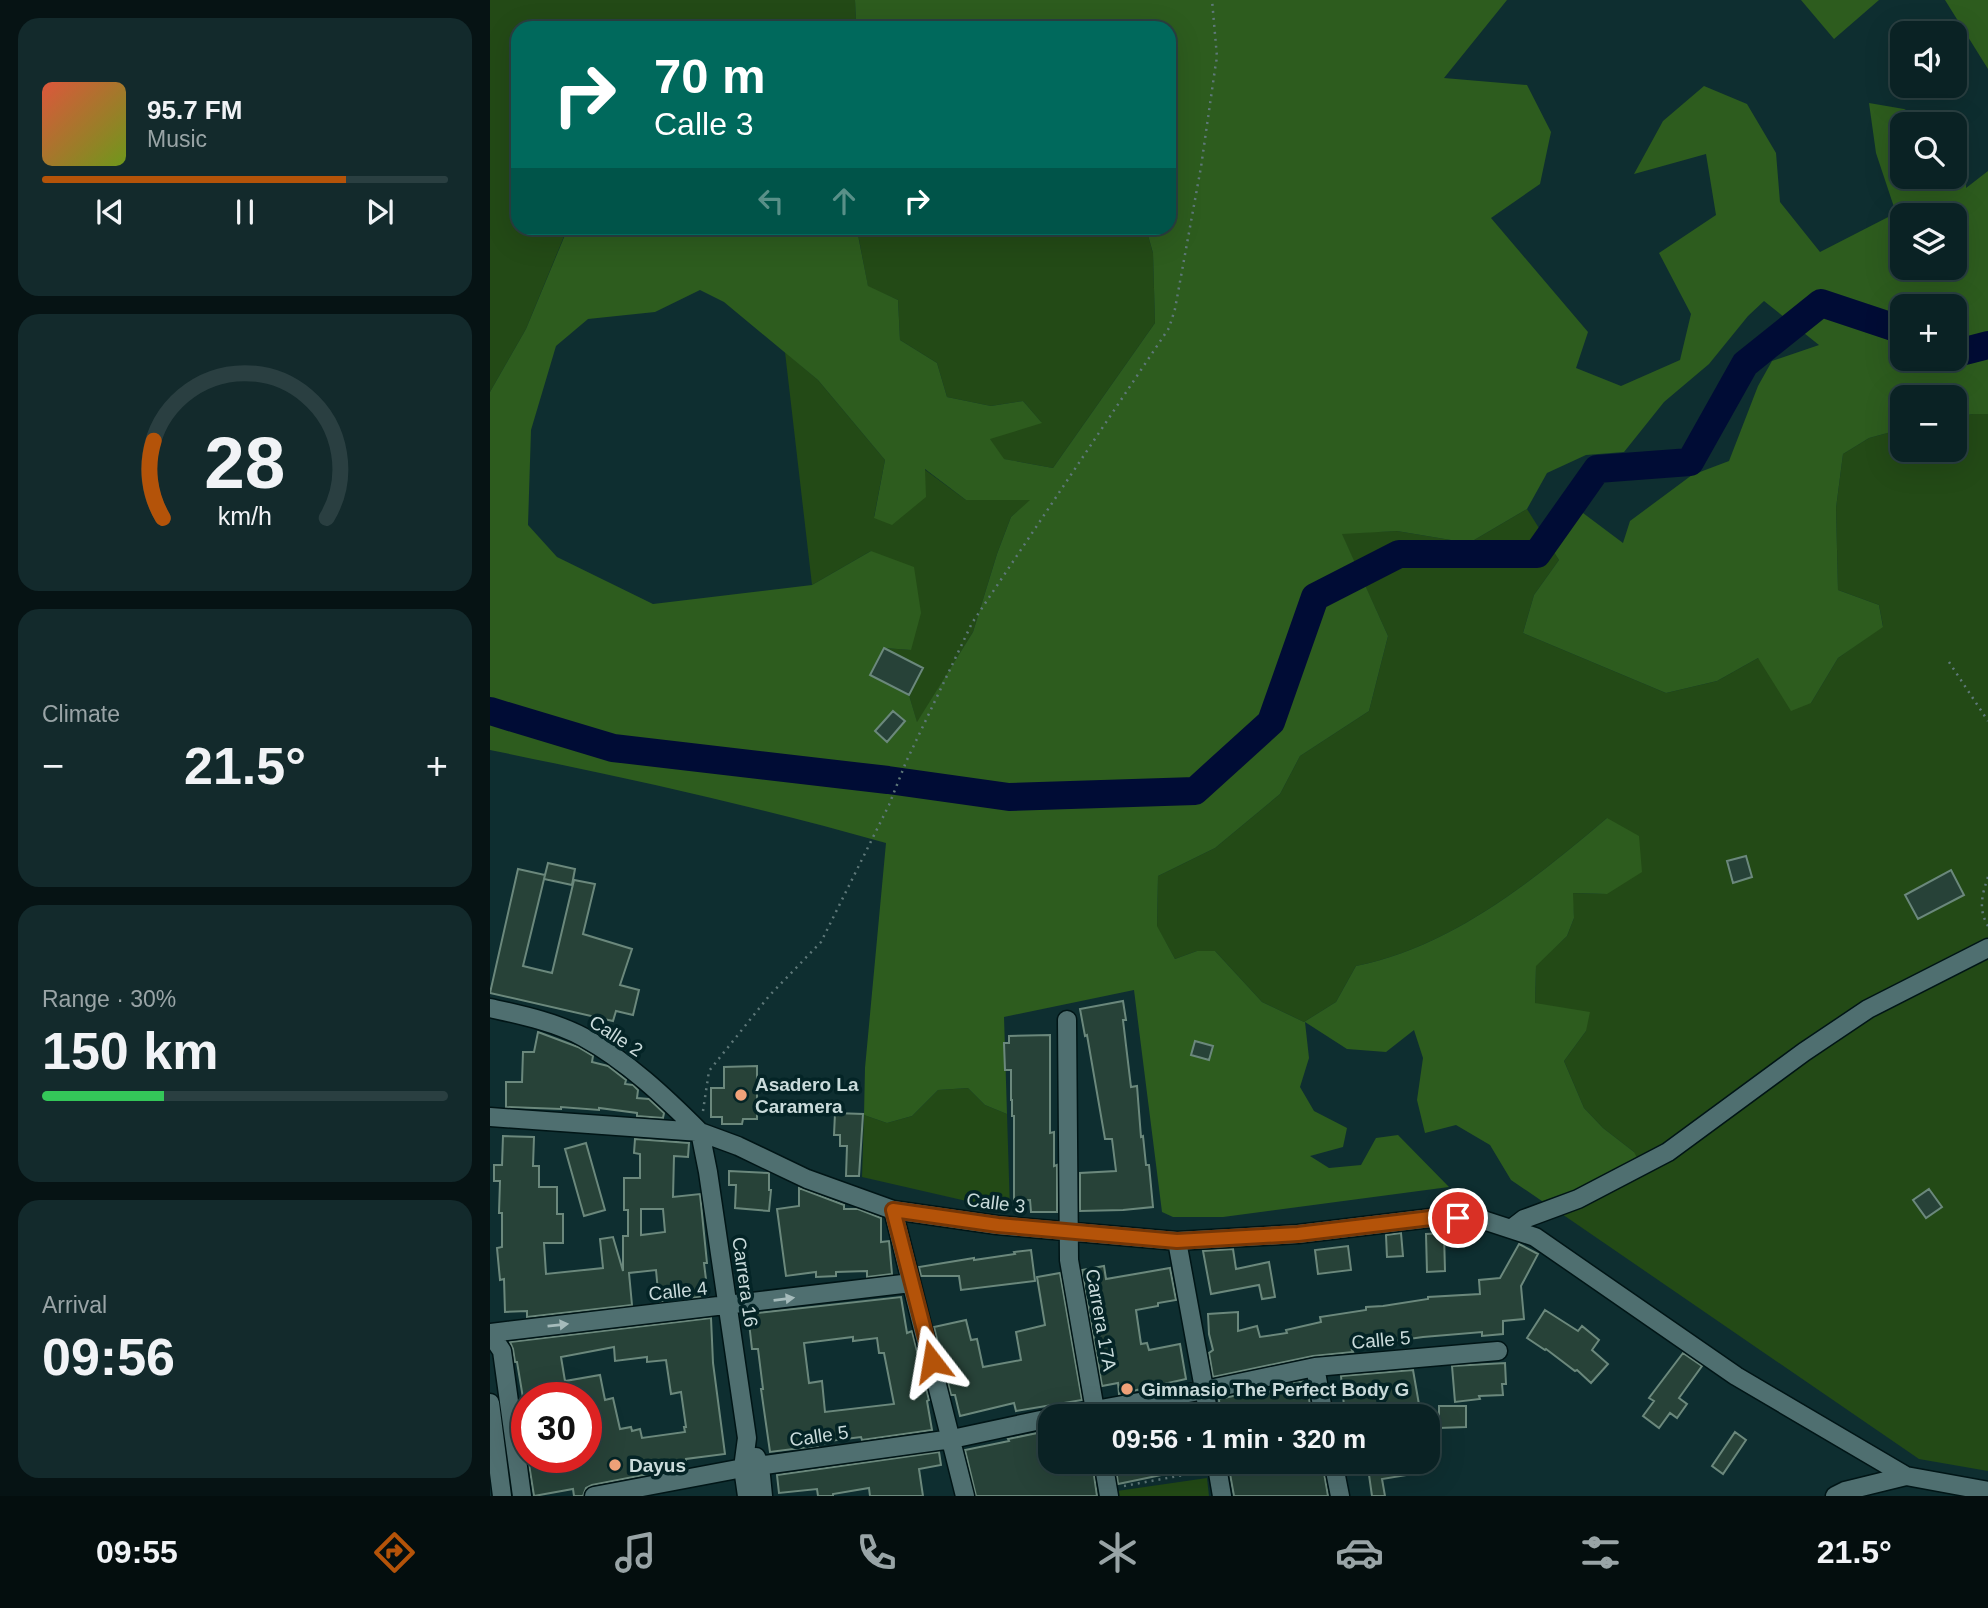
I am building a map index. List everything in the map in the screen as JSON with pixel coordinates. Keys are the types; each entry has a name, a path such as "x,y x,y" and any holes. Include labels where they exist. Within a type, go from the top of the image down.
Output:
{"street":[{"path":"1511,1230 1524,1219 1578,1199 1668,1152 1804,1052 1860,1015 1988,948"},
{"name":"Calle 2","path":"490,1013 535,1019 582,1036 665,1097 700,1132"},
{"name":"Carrera 17A","path":"1067,1020 1069,1259 1095,1404"},
{"name":"Calle 3","path":"490,1117 700,1132 738,1146 807,1179 893,1210 998,1225 1177,1241 1298,1234 1439,1217 1477,1218 1535,1237 1736,1376 1906,1476"},
{"name":"Carrera 16","path":"700,1132 751,1467 763,1496"},
{"path":"893,1210 965,1496"},
{"path":"1177,1241 1207,1404"},
{"name":"Calle 4","path":"490,1332 911,1283"},
{"path":"490,1332 502,1351 522,1496"},
{"name":"Calle 5","path":"1136,1404 1315,1367 1498,1351"},
{"path":"1315,1367 1322,1404"},
{"path":"490,1403 502,1496"},
{"name":"Calle 5","path":"594,1496 751,1467 952,1439 1038,1421"},
{"name":"Carrera 16","path":"747,1496 751,1467"},
{"path":"1105,1474 1108,1493"},
{"path":"1218,1474 1222,1496"},
{"path":"1336,1474 1340,1496"},
{"path":"1835,1496 1845,1491 1906,1476 1988,1491"}],"path":[{"path":"700,1132 709,1071 769,996 821,942 972,623 1169,328 1201,166 1216,69 1212,0"},
{"path":"1950,662 1988,721"},
{"path":"1988,877 1981,896 1983,918 1988,926"},
{"path":"1108,1493 1182,1474"}],"green space":[{"path":"490,0 855,0 856,21 511,21 511,235 565,235 526,329 490,392"},
{"path":"855,0 1507,0 1444,78 1527,85 1551,132 1540,184 1491,218 1588,332 1576,368 1621,386 1680,360 1691,314 1659,253 1716,215 1706,154 1634,174 1663,121 1704,86 1747,104 1776,153 1780,202 1820,252 1890,216 1890,280 1967,280 1967,203 1893,203 1876,153 1869,103 1910,112 1890,112 1890,189 1967,189 1988,171 1988,414 1967,415 1967,385 1890,385 1890,432 1869,438 1843,454 1836,508 1838,590 1879,605 1883,627 1838,658 1811,703 1791,711 1758,658 1717,681 1666,693 1523,633 1534,595 1559,560 1541,532 1583,513 1623,543 1630,521 1692,475 1729,461 1758,386 1772,361 1819,345 1764,301 1748,316 1709,364 1664,402 1624,452 1586,455 1547,473 1527,509 1469,543 1397,531 1342,534 1388,636 1369,711 1300,756 1280,794 1215,848 1158,876 1157,926 1175,959 1197,951 1215,951 1262,1002 1304,1022 1336,1002 1356,966 1425,944 1458,927 1521,887 1607,818 1639,836 1642,872 1607,894 1573,893 1574,918 1567,936 1536,966 1535,1003 1590,1012 1586,1031 1564,1061 1584,1108 1603,1128 1634,1152 1644,1171 1558,1212 1511,1180 1490,1145 1456,1125 1425,1133 1417,1100 1423,1058 1414,1030 1386,1052 1347,1049 1305,1022 1309,1058 1300,1087 1314,1111 1347,1128 1343,1147 1310,1156 1329,1168 1361,1165 1376,1138 1398,1135 1449,1187 1223,1217 1173,1217 1162,1212 1134,990 1004,1017 1007,1114 985,1105 968,1088 938,1090 912,1116 887,1123 864,1115 865,1068 886,843 689,793 490,750 490,392 526,329 565,235 858,235 868,286 898,300 900,340 937,363 947,397 991,406 1023,401 1042,423 990,439 1004,459 1053,468 1155,323 1153,253 1148,235 1176,235 1176,21 856,21","holes":["700,290 724,302 818,380 885,460 874,518 892,525 926,497 925,469 966,500 1030,500 1011,517 973,632 917,722 909,695 870,675 884,648 911,650 921,613 914,567 871,551 812,585 653,604 557,557 528,525 531,430 556,346 588,319 655,312"]},
{"path":"1801,0 1879,0 1834,39"},
{"path":"1945,0 1988,0 1988,69 1967,35 1967,21 1958,21"},
{"path":"858,235 1148,235 1153,253 1155,323 1053,468 1003,459 989,438 1041,422 1023,401 991,406 947,397 937,363 900,340 898,300 868,287"},
{"path":"785,352 818,380 885,460 874,517 924,469 966,500 1031,500 1011,517 973,632 917,723 909,695 923,668 884,648 911,650 871,551 812,585"},
{"path":"1988,414 1988,1471 1919,1459 1559,1212 1634,1152 1603,1128 1584,1108 1564,1061 1586,1031 1535,1003 1536,965 1567,936 1574,918 1572,893 1607,894 1607,818 1521,887 1458,927 1391,957 1356,966 1336,1002 1304,1022 1262,1002 1215,951 1197,951 1175,959 1157,927 1158,876 1215,848 1280,794 1300,756 1369,711 1388,636 1341,533 1397,531 1469,543 1527,509 1559,560 1534,595 1523,633 1666,693 1717,681 1758,658 1811,703 1838,658 1883,626 1879,605 1838,590 1836,508 1843,454 1869,438 1890,432 1890,462 1967,462 1967,415"},
{"path":"968,1088 985,1105 1007,1114 1010,1211 862,1177 864,1115 887,1123 912,1116 938,1090"},
{"path":"1201,1396 1202,1404 1160,1404"},
{"path":"1207,1478 1209,1496 1111,1496 1110,1492"}],"building":[{"path":"884,648 923,668 909,695 870,675"},
{"path":"893,711 905,721 887,742 875,731"},
{"path":"1746,856 1752,877 1733,883 1727,861"},
{"path":"548,863 575,869 572,885 544,879"},
{"path":"518,869 545,875 523,966 552,973 574,880 595,884 583,934 632,949 620,985 639,990 633,1015 616,1011 613,1021 490,993"},
{"path":"1951,870 1964,895 1918,919 1905,895"},
{"path":"1123,1001 1131,1087 1137,1086 1141,1137 1143,1136 1146,1165 1149,1165 1153,1207 1080,1211 1080,1173 1116,1171 1112,1139 1105,1139 1080,1009"},
{"path":"538,1032 578,1047 593,1056 592,1062 608,1066 626,1080 625,1084 633,1085 638,1090 637,1098 649,1099 664,1113 663,1118 599,1108 506,1107 506,1082 522,1082 523,1052 534,1052"},
{"path":"1050,1035 1050,1133 1054,1132 1054,1166 1057,1165 1057,1212 1031,1212 1030,1200 1014,1201 1014,1116 1011,1070 1005,1070 1004,1043 1009,1043 1009,1036"},
{"path":"1195,1041 1213,1046 1209,1060 1191,1055"},
{"path":"757,1066 757,1119 743,1119 742,1124 722,1124 722,1117 711,1117 711,1088 724,1088 724,1067"},
{"path":"835,1113 863,1114 859,1176 846,1176 847,1146 840,1146 840,1135 834,1135"},
{"path":"503,1136 534,1137 533,1166 539,1166 539,1187 557,1187 557,1214 563,1214 563,1243 544,1243 546,1274 603,1268 600,1239 613,1237 623,1271 623,1236 628,1236 628,1210 624,1210 624,1178 640,1178 640,1154 634,1153 635,1139 689,1143 688,1157 674,1156 673,1197 700,1194 708,1296 659,1302 656,1270 629,1273 632,1305 527,1317 527,1311 505,1312 504,1279 500,1280 497,1248 502,1247 500,1181 494,1181 494,1165 502,1165","holes":["641,1209 663,1209 665,1232 641,1235"]},
{"path":"586,1143 605,1210 584,1216 565,1149"},
{"path":"729,1171 769,1173 769,1211 735,1208 736,1185 729,1185"},
{"path":"799,1188 844,1205 844,1209 858,1209 881,1218 881,1242 889,1241 892,1274 867,1277 867,1271 836,1272 836,1276 816,1277 816,1272 786,1276 777,1209 799,1206"},
{"path":"1929,1189 1942,1207 1926,1218 1913,1200"},
{"path":"1401,1233 1403,1256 1387,1257 1386,1235"},
{"path":"1444,1233 1445,1271 1427,1272 1426,1234"},
{"path":"1519,1244 1538,1254 1521,1286 1524,1319 1503,1321 1503,1334 1482,1336 1482,1332 1387,1342 1387,1346 1313,1356 1213,1377 1209,1353 1213,1350 1208,1314 1238,1312 1238,1331 1257,1326 1260,1337 1287,1333 1286,1330 1321,1322 1320,1317 1366,1310 1366,1307 1428,1297 1480,1294 1479,1280 1500,1278"},
{"path":"1348,1246 1351,1270 1318,1274 1315,1250"},
{"path":"1233,1249 1236,1269 1269,1262 1275,1297 1262,1299 1259,1285 1211,1294 1203,1251"},
{"path":"1031,1250 1035,1281 961,1290 959,1276 921,1276 919,1267 1015,1254 1014,1252"},
{"path":"1104,1266 1106,1279 1170,1268 1176,1300 1136,1310 1141,1344 1147,1343 1149,1350 1180,1344 1186,1379 1119,1394 1118,1383 1102,1386 1082,1270"},
{"path":"1060,1273 1082,1400 1038,1404 1038,1407 1016,1411 1014,1403 960,1416 955,1395 951,1395 934,1327 966,1320 971,1340 977,1339 983,1367 1021,1360 1016,1332 1045,1325 1037,1277"},
{"path":"901,1297 907,1333 912,1331 929,1400 932,1430 862,1440 861,1437 829,1441 817,1446 770,1452 758,1349 752,1349 748,1314","holes":["853,1337 853,1341 877,1338 879,1353 884,1353 894,1404 825,1412 822,1381 809,1383 804,1343"]},
{"path":"1545,1310 1578,1331 1582,1326 1599,1340 1592,1350 1608,1364 1591,1383 1577,1370 1527,1338"},
{"path":"711,1318 713,1363 725,1454 686,1459 686,1463 680,1464 680,1468 592,1485 586,1488 583,1496 574,1496 573,1489 534,1496 530,1473 602,1473 602,1385 605,1400 613,1398 620,1429 640,1429 642,1438 685,1432 681,1392 671,1394 666,1360 647,1362 647,1357 615,1361 614,1347 561,1357 565,1381 600,1375 601,1382 520,1382 510,1342"},
{"path":"1683,1353 1702,1366 1679,1398 1687,1404 1677,1418 1670,1413 1659,1428 1643,1416 1654,1401 1649,1398"},
{"path":"1505,1363 1506,1384 1502,1384 1503,1395 1479,1396 1480,1399 1455,1402 1452,1366"},
{"path":"1413,1370 1419,1404 1344,1404 1341,1376"},
{"path":"1306,1381 1310,1404 1219,1404 1219,1399 1257,1391 1258,1394 1295,1386 1294,1383"},
{"path":"1440,1406 1466,1406 1466,1427 1440,1428"},
{"path":"1735,1432 1746,1440 1723,1474 1712,1466"},
{"path":"1038,1433 1038,1474 1094,1474 1097,1496 976,1496 965,1450 1009,1441 1008,1439"},
{"path":"939,1452 941,1465 919,1469 923,1496 870,1496 869,1488 833,1496 818,1496 817,1489 779,1493 777,1475"},
{"path":"1117,1474 1166,1474 1118,1484"},
{"path":"1230,1474 1324,1474 1328,1496 1234,1496"},
{"path":"1369,1474 1413,1474 1382,1479 1385,1496 1372,1496"}],"waterway":[{"path":"490,711 613,748 1009,797 1195,791 1271,722 1315,597 1399,554 1537,554 1597,469 1690,462 1745,364 1821,303 1890,326"},
{"path":"1967,350 1988,345"}],"place":[{"name":"Asadero La Caramera","path":"741,1095"},
{"name":"Gimnasio The Perfect Body G","path":"1127,1389"},
{"name":"Dayus","path":"615,1465"}],"route":[{"path":"932,1361 893,1210 998,1225 1177,1241 1298,1234 1439,1217 1458,1218"}]}
